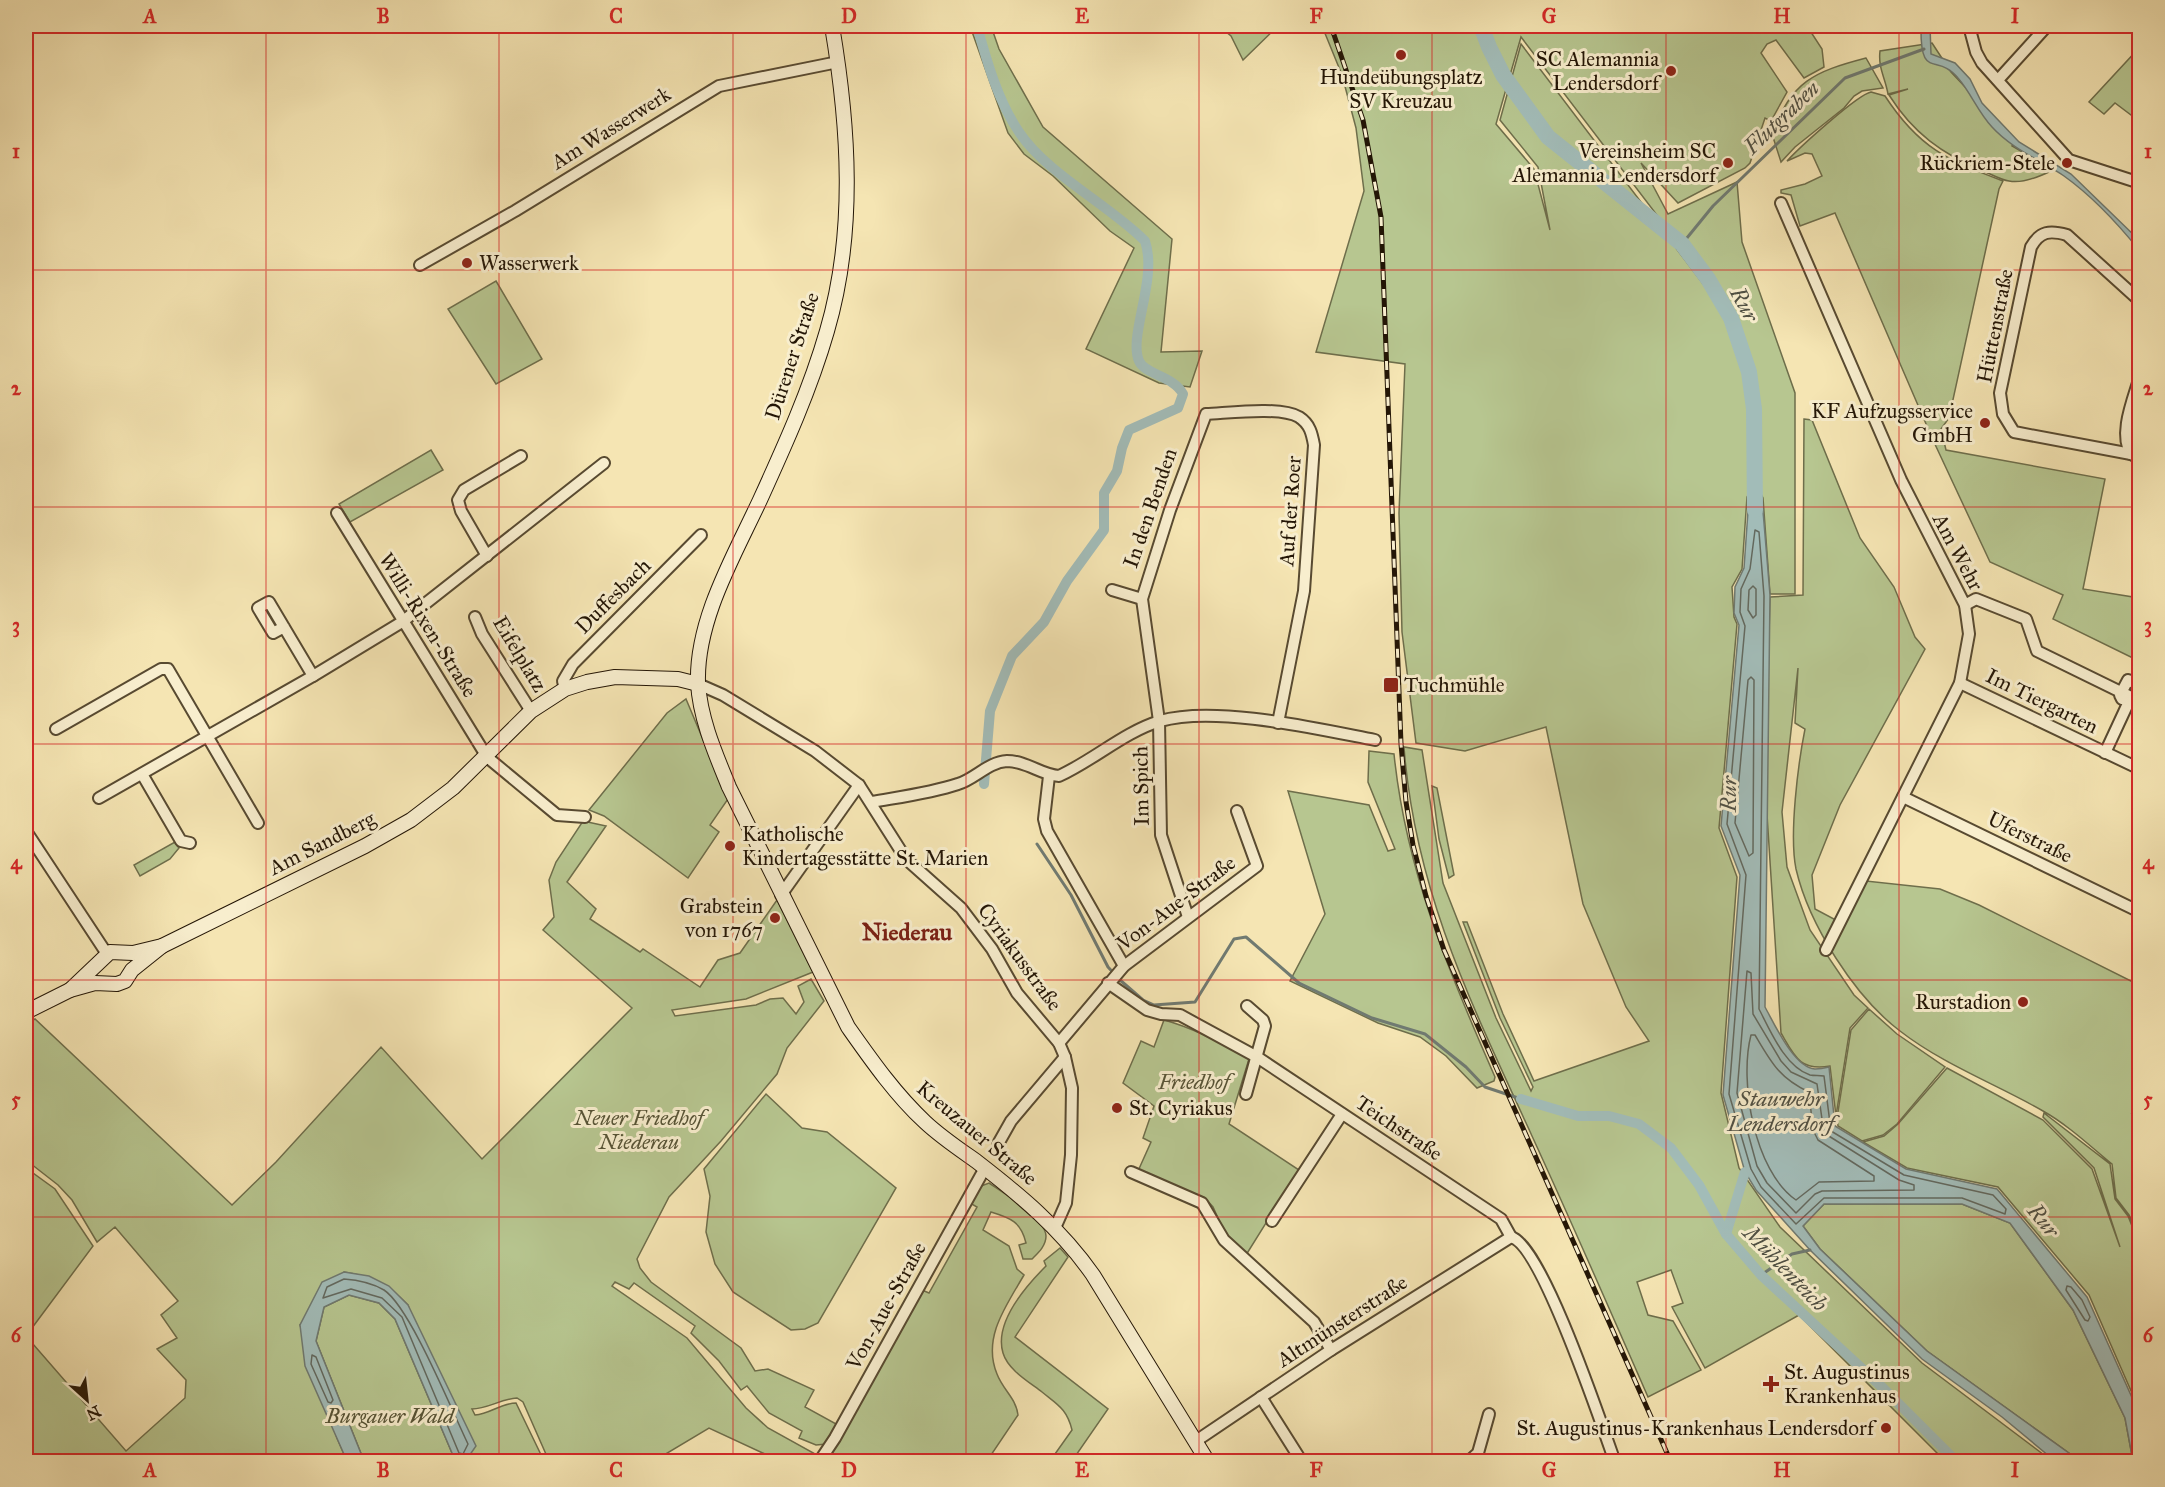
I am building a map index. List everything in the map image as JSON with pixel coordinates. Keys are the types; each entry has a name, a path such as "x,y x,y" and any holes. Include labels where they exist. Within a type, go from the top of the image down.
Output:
{"main road":[{"name":"Dürener Straße","path":"698,684 700,654 711,612 803,401 834,300 846,217 846,127 832,26"},
{"name":"Am Sandberg","path":"162,946 382,838 428,808 487,757 531,711 565,689 615,677 678,679 698,684"},
{"name":"Kreuzauer Straße","path":"698,684 700,700 717,758 781,895 848,1027 873,1064 927,1124 985,1168 1055,1228 1093,1275 1208,1461"},
{"path":"70,990 114,951 124,953 162,946"},
{"path":"26,1012 70,990 125,981 132,970 162,946"},
{"path":"124,953 131,960 132,970"},
{"path":"104,958 102,975 109,982"}],"street":[{"path":"1969,26 1976,52 2069,160 2139,183"},
{"path":"1998,80 2047,26"},
{"name":"Am Wasserwerk","path":"420,265 719,86 838,62"},
{"name":"Am Wehr","path":"1781,203 1901,480 1965,605 1968,648 1960,683 1826,950"},
{"name":"Hüttenstraße","path":"2135,457 2014,432 2003,414 2000,393 2031,247 2040,236 2052,231 2067,235 2139,301"},
{"name":"Hüttenstraße","path":"2135,457 2126,443 2126,433 2139,376"},
{"name":"Auf der Roer","path":"1198,431 1206,414 1251,412 1284,412 1299,417 1310,428 1314,445 1304,591 1278,723"},
{"name":"In den Benden","path":"1160,721 1142,599 1198,431"},
{"path":"487,556 461,511 458,500 464,490 522,456"},
{"path":"99,798 313,676 402,622 604,463"},
{"name":"Willi-Rixen-Straße","path":"337,513 487,757"},
{"name":"Duffesbach","path":"565,689 563,681 573,664 701,535"},
{"name":"In den Benden","path":"1112,590 1142,599"},
{"path":"1965,605 1977,599 2026,619 2037,651 2131,697 2105,753"},
{"name":"Eifelplatz","path":"476,618 482,634 531,711"},
{"path":"284,627 313,676"},
{"path":"56,729 166,668 172,672 258,823"},
{"path":"2121,692 2127,680 2139,687 2129,709 2127,708"},
{"name":"Im Tiergarten","path":"1960,683 2139,770"},
{"name":"Cyriakusstraße","path":"698,684 723,694 815,751 859,785 872,802 906,859 961,908 992,949 1017,993 1059,1043 1065,1057 1072,1088 1071,1155 1066,1203 1055,1228"},
{"path":"872,802 957,785 986,768 1006,761 1020,763 1048,776 1059,777 1136,731 1160,721 1204,715 1278,723 1375,740"},
{"name":"Im Spich","path":"1160,721 1161,835 1188,917"},
{"path":"487,757 557,815 585,817"},
{"path":"142,774 181,841 190,843"},
{"name":"Teichstraße","path":"1048,776 1044,819 1047,831 1116,975 1147,1010 1161,1014 1180,1015 1257,1057 1501,1219 1511,1237 1518,1239 1526,1248 1557,1305 1615,1461"},
{"path":"781,895 859,785"},
{"name":"Uferstraße","path":"1903,797 2139,912"},
{"name":"Von-Aue-Straße","path":"1059,1043 1116,975 1188,917 1257,866 1237,811"},
{"path":"26,831 104,958"},
{"path":"1246,1094 1265,1026 1263,1020 1247,1006"},
{"path":"998,1144 1011,1121 1065,1057"},
{"path":"1272,1221 1342,1114"},
{"name":"Von-Aue-Straße","path":"819,1461 835,1438 985,1168"},
{"path":"1131,1173 1202,1203 1224,1240 1314,1322 1331,1350"},
{"name":"Altmünsterstraße","path":"1196,1441 1331,1350 1511,1237"},
{"path":"1261,1397 1302,1461"},
{"path":"1468,1461 1478,1452 1489,1414"}],"green space":[{"path":"970,26 991,26 999,49 1043,127 1172,239 1161,352 1202,351 1190,387 1159,383 1086,349 1134,248 1110,231 1053,176 1024,154 1008,133"},
{"path":"1219,26 1278,26 1243,60 1231,36"},
{"path":"1322,26 1807,26 1822,49 1824,67 1804,78 1776,40 1767,44 1761,53 1787,92 1771,121 1765,118 1750,163 1745,168 1678,203 1641,163 1668,214 1737,182 1742,242 1795,393 1795,594 1770,594 1763,498 1755,482 1756,410 1752,373 1734,316 1521,37 1496,124 1534,169 1550,230 1538,167 1500,120 1521,44 1729,318 1746,371 1752,410 1752,489 1747,497 1742,569 1732,587 1734,617 1737,624 1719,828 1737,877 1721,1093 1739,1168 1780,1227 1922,1363 2052,1461 1945,1461 1799,1315 1705,1368 1672,1307 1683,1303 1671,1270 1637,1282 1648,1315 1673,1321 1701,1370 1648,1397 1468,994 1450,948 1420,851 1410,800 1404,747 1422,750 1443,883 1496,1018 1531,1091 1533,1087 1500,1018 1463,922 1467,922 1503,1014 1534,1081 1649,1041 1626,1007 1583,904 1546,727 1465,751 1416,743 1402,632 1399,513 1405,364 1316,352 1364,191 1356,128 1342,75"},
{"path":"1932,43 1951,72 2017,142 2012,146 2053,170 2026,180 2014,182 2003,179 1942,150 1908,121 1889,95 1908,89 1888,94 1881,68 1880,51"},
{"path":"2139,48 2139,113 2135,118 2115,103 2104,114 2089,102"},
{"path":"1866,58 1883,88 1862,91 1854,96 1844,108 1795,147 1781,162 1772,134 1780,116 1797,90 1818,74"},
{"path":"1871,92 1885,96 1910,128 1936,150 1950,159 2003,181 1999,189 1949,418 1941,429 1946,450 2105,479 2083,589 2139,598 2139,661 2053,619 2063,595 1990,562 1933,440 1835,213 1800,226 1791,195 1781,193 1781,190 1805,184 1822,176 1812,154 1805,153 1787,161 1842,111"},
{"path":"496,281 542,359 496,384 448,309"},
{"path":"1804,419 1812,420 1860,538 1894,587 1915,637 1925,649 1840,805 1812,875 1815,909 1845,925 1866,881 1940,889 1979,905 2139,985 2139,1103 2132,1113 2140,1113 2139,1409 2089,1295 1998,1187 1907,1168 1863,1142 1884,1136 1898,1124 1947,1068 2043,1120 2092,1169 2120,1247 2094,1168 2043,1117 2044,1113 2110,1164 2115,1199 2128,1216 2136,1236 2139,1282 2138,1236 2129,1215 2116,1198 2112,1164 2052,1117 1934,1054 1900,1031 1883,1017 1851,980 1823,936 1802,891 1794,855 1795,799 1805,729 1795,723 1798,668 1782,812 1787,867 1810,930 1854,995 1868,1008 1850,1028 1836,1116 1830,1066 1805,1064 1795,1055 1781,1033 1765,783 1770,597 1803,595"},
{"path":"431,450 443,470 350,522 339,504"},
{"path":"686,699 728,799 710,825 719,832 688,878 604,816 589,810 667,713"},
{"path":"1369,751 1394,754 1408,839 1431,919 1461,998 1495,1077 1494,1081 1477,1088 1446,1056 1420,1037 1378,1023 1290,981 1325,914 1288,791 1369,805 1388,851 1395,849 1368,782"},
{"path":"1432,786 1437,788 1454,875 1449,878 1439,839"},
{"path":"583,821 606,826 567,882 596,909 590,919 640,952 643,949 700,987 718,960 740,953 777,900 813,972 746,999 672,1010 675,1016 756,1005 770,999 783,998 796,1014 804,1002 798,986 811,979 824,1001 787,1048 777,1074 721,1141 669,1197 637,1259 640,1268 651,1282 741,1348 755,1371 768,1369 814,1390 805,1407 838,1425 827,1444 816,1445 799,1438 802,1431 769,1413 747,1386 741,1390 719,1361 691,1333 695,1326 634,1283 629,1289 615,1282 612,1286 687,1338 746,1408 768,1428 824,1459 922,1290 929,1293 977,1207 970,1203 981,1186 989,1183 1013,1200 1039,1222 1046,1236 1043,1246 1032,1259 1023,1259 1019,1245 1026,1243 1021,1230 1014,1222 991,1212 983,1230 1009,1246 1017,1269 1024,1275 998,1323 992,1348 997,1374 1015,1404 1018,1415 987,1461 780,1461 709,1428 654,1461 549,1461 523,1402 517,1398 472,1409 475,1415 516,1403 544,1461 364,1461 316,1341 324,1307 349,1295 379,1303 395,1319 455,1460 408,1305 379,1282 344,1272 300,1325 337,1438 347,1461 26,1461 26,1336 126,1451 185,1398 186,1380 157,1349 177,1338 161,1315 178,1301 115,1227 97,1242 72,1200 58,1185 26,1160 26,1024 35,1019 232,1205 276,1162 381,1047 482,1159 632,1008 543,930 554,917 549,880 556,862"},
{"path":"175,842 179,848 170,859 140,876 134,865"},
{"path":"1869,1009 1897,1034 1945,1067 1897,1124 1883,1135 1862,1141 1838,1126 1837,1118 1851,1030"},
{"name":"Friedhof","path":"1164,1020 1208,1036 1249,1059 1229,1124 1299,1170 1246,1255 1227,1238 1213,1207 1205,1198 1138,1171 1151,1142 1143,1138 1154,1106 1123,1083 1141,1041 1154,1047"},
{"path":"766,1094 802,1128 827,1132 896,1188 818,1323 805,1329 791,1330 733,1292 715,1264 706,1232 710,1196 704,1169"},
{"path":"26,1168 55,1189 93,1246 26,1336"},
{"path":"1824,1204 1962,1204 2010,1223 2073,1310 2125,1418 2133,1461 2080,1461 1927,1351 1820,1249 1803,1226"},
{"path":"1060,1248 1068,1257 1015,1337 1108,1409 1072,1461 1050,1461 1072,1430 1070,1423 1065,1412 1057,1404 1009,1365 1003,1353 1001,1341 1007,1318 1021,1294 1046,1266 1044,1261"}],"water":[{"path":"1921,26 1930,26 1931,54 1955,63 1970,79 1982,103 2019,142 2071,174 2139,240 2139,250 2085,192 2000,135 1987,121 1958,78 1950,71 1927,60 1921,43"},
{"name":"Stauwehr Lendersdorf","path":"1753,489 1762,499 1770,595 1765,1007 1786,1044 1800,1061 1807,1067 1815,1069 1829,1067 1835,1126 1906,1169 1997,1189 2087,1297 2138,1411 2139,1461 2133,1461 2125,1418 2073,1310 2010,1223 1962,1204 1824,1204 1803,1226 1820,1249 1927,1351 2080,1461 2055,1461 2002,1417 1922,1359 1810,1250 1756,1190 1745,1172 1723,1095 1740,875 1721,826 1739,625 1734,613 1735,587 1744,568 1749,497"},
{"path":"344,1272 369,1276 389,1286 408,1305 476,1446 467,1459 455,1460 395,1319 379,1303 349,1295 324,1307 316,1341 364,1461 347,1461 305,1366 300,1325 322,1282"}],"waterway":[{"path":"977,26 999,94 1019,132 1045,162 1114,214 1145,241 1148,272 1137,337 1139,361 1147,370 1173,383 1183,394 1178,408 1129,430 1117,471 1104,493 1104,530 1067,581 1044,622 1012,656 990,711 984,784"},
{"name":"Rur","path":"1481,26 1503,75 1548,137 1682,244 1708,279 1731,318 1749,372 1754,409 1755,510"},
{"name":"Flutgraben","path":"1682,244 1713,206 1845,78 1924,49"},
{"path":"1037,844 1071,895 1108,967 1143,1000 1154,1005 1195,1002 1234,939 1246,937 1299,983 1372,1018 1425,1034 1466,1067 1485,1087 1521,1099"},
{"name":"Mühlenteich","path":"1521,1099 1578,1116 1609,1116 1639,1124 1671,1148 1699,1185 1726,1234 1761,1275 1883,1388 1957,1462"},
{"path":"1726,1234 1745,1172"},
{"path":"1761,1275 1792,1254 1810,1250"}],"railway":[{"path":"1331,26 1363,120 1381,217 1401,744 1406,802 1413,845 1426,896 1444,950 1671,1462"}],"place":[{"name":"Hundeübungsplatz SV Kreuzau","path":"1401,55"},
{"name":"SC Alemannia Lendersdorf","path":"1671,71"},
{"name":"Vereinsheim SC Alemannia Lendersdorf","path":"1728,163"},
{"name":"Rückriem-Stele","path":"2067,163"},
{"name":"Wasserwerk","path":"467,263"},
{"name":"KF Aufzugsservice GmbH","path":"1985,423"},
{"name":"Tuchmühle","path":"1391,685"},
{"name":"Katholische Kindertagesstätte St. Marien","path":"730,846"},
{"name":"Grabstein von 1767","path":"775,918"},
{"name":"Rurstadion","path":"2023,1002"},
{"name":"St. Cyriakus","path":"1117,1108"},
{"name":"St. Augustinus Krankenhaus","path":"1771,1384"},
{"name":"St. Augustinus-Krankenhaus Lendersdorf","path":"1886,1428"}],"district":[{"name":"Niederau","path":"907,932"}],"park label":[{"name":"Neuer Friedhof Niederau","path":"639,1130"},
{"name":"Burgauer Wald","path":"390,1416"}]}
